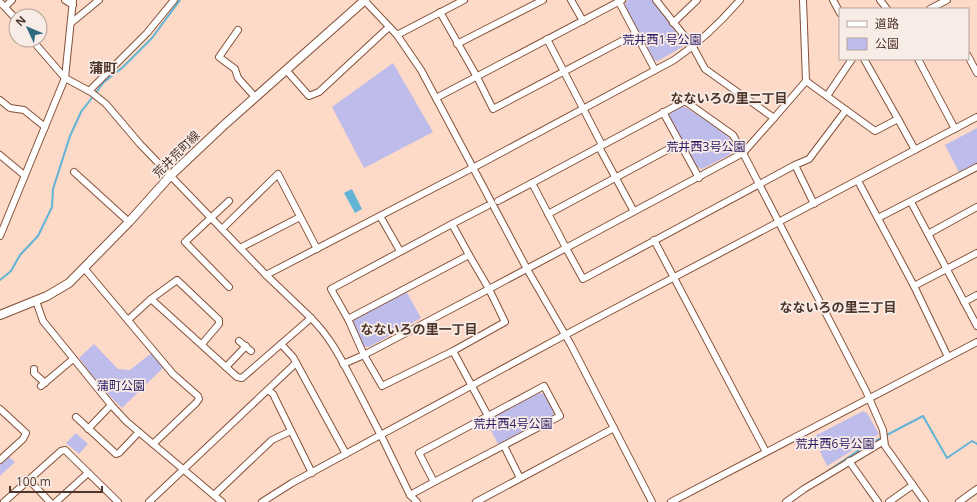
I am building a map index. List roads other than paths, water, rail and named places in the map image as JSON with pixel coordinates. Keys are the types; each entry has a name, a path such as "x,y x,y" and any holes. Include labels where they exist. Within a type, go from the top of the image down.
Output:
{"main road":[{"name":"荒井荒町線","path":"0,315 36,301 64,287 129,222 171,175 255,97 365,0"}],"street":[{"path":"2,6 12,0"},
{"path":"0,236 65,78 73,3 65,0"},
{"path":"71,23 99,0"},
{"path":"90,92 147,33 174,0"},
{"path":"365,0 397,35 421,70 472,168 565,335 652,502"},
{"path":"397,35 464,0"},
{"path":"525,0 529,7"},
{"path":"458,44 543,0"},
{"path":"571,0 583,21"},
{"path":"656,0 693,47 705,69 774,118"},
{"path":"673,23 696,0"},
{"path":"266,275 472,168 655,70 693,47 718,25 740,0"},
{"path":"343,364 364,355 489,290 743,153 806,81 803,0"},
{"path":"833,0 839,11"},
{"path":"880,0 887,8"},
{"path":"941,4 947,0"},
{"path":"436,98 621,1 635,34 655,70"},
{"path":"440,12 477,77 493,109 635,34"},
{"path":"286,70 309,96 319,92 389,27"},
{"path":"238,30 219,57 235,69 238,78 255,97"},
{"path":"547,40 584,108 615,178 632,208"},
{"path":"39,48 65,78 101,100 140,144 266,275 326,333 381,434 410,495 417,502"},
{"path":"969,58 977,73"},
{"path":"827,96 851,60"},
{"path":"865,60 915,150"},
{"path":"919,60 955,129"},
{"path":"806,81 875,131 898,119"},
{"path":"0,100 10,108 24,110 45,127"},
{"path":"498,201 685,101 733,135 780,222 869,398 884,438 885,446 925,502"},
{"path":"532,184 583,279 759,184 809,159 846,110"},
{"path":"663,112 699,178"},
{"path":"262,502 273,494 381,434 977,117"},
{"path":"548,214 680,143"},
{"path":"0,164 2,157 24,175"},
{"path":"795,165 814,204"},
{"path":"878,218 977,167"},
{"path":"74,172 129,222"},
{"path":"222,229 278,174 317,249"},
{"path":"858,181 914,286 948,357"},
{"path":"229,201 210,217 185,242 229,287"},
{"path":"911,202 977,326"},
{"path":"452,224 505,322 453,351 382,386 364,355 348,320 331,289 400,251 452,224 487,206"},
{"path":"928,234 977,207"},
{"path":"380,216 400,251"},
{"path":"240,248 300,217"},
{"path":"654,240 766,452"},
{"path":"914,286 977,253"},
{"path":"348,320 469,255"},
{"path":"84,268 173,374 198,396 199,399 196,403 153,444"},
{"path":"128,320 151,299 177,280 219,320 219,324 202,344"},
{"path":"964,302 977,295"},
{"path":"151,299 202,344 237,378 242,378 311,318"},
{"path":"36,301 43,321 110,405 139,432 222,502"},
{"path":"240,341 251,352"},
{"path":"671,502 977,342"},
{"path":"281,344 296,363 346,454"},
{"path":"226,367 246,346"},
{"path":"453,351 488,416"},
{"path":"34,369 34,373 43,384 73,359"},
{"path":"150,502 296,363"},
{"path":"410,495 560,416 544,386 419,453 434,482"},
{"path":"268,390 273,394 312,472"},
{"path":"88,429 110,405"},
{"path":"0,409 26,434 23,439 0,460"},
{"path":"76,417 116,454 119,453 139,432"},
{"path":"476,502 614,428"},
{"path":"214,495 272,440 291,431"},
{"path":"786,502 884,438"},
{"path":"504,446 520,478"},
{"path":"4,502 61,451 65,450 118,502"},
{"path":"849,461 878,502"},
{"path":"56,502 88,473"},
{"path":"29,480 50,502"},
{"path":"889,502 913,485"},
{"path":"959,502 977,489"}],"waterway":[{"path":"0,280 11,271 20,255 38,236 52,207 53,189 70,136 81,112 104,82 123,67 152,38 180,0"},
{"path":"828,471 862,448 923,416 947,458 972,441 977,444"}],"district":[{"name":"蒲町","path":"103,67"},
{"name":"なないろの里二丁目","path":"729,98"},
{"name":"なないろの里三丁目","path":"838,307"},
{"name":"なないろの里一丁目","path":"419,329"}],"park label":[{"name":"荒井西1号公園","path":"662,39"},
{"name":"荒井西3号公園","path":"706,146"},
{"name":"蒲町公園","path":"121,385"},
{"name":"荒井西4号公園","path":"513,423"},
{"name":"荒井西6号公園","path":"835,443"}]}
